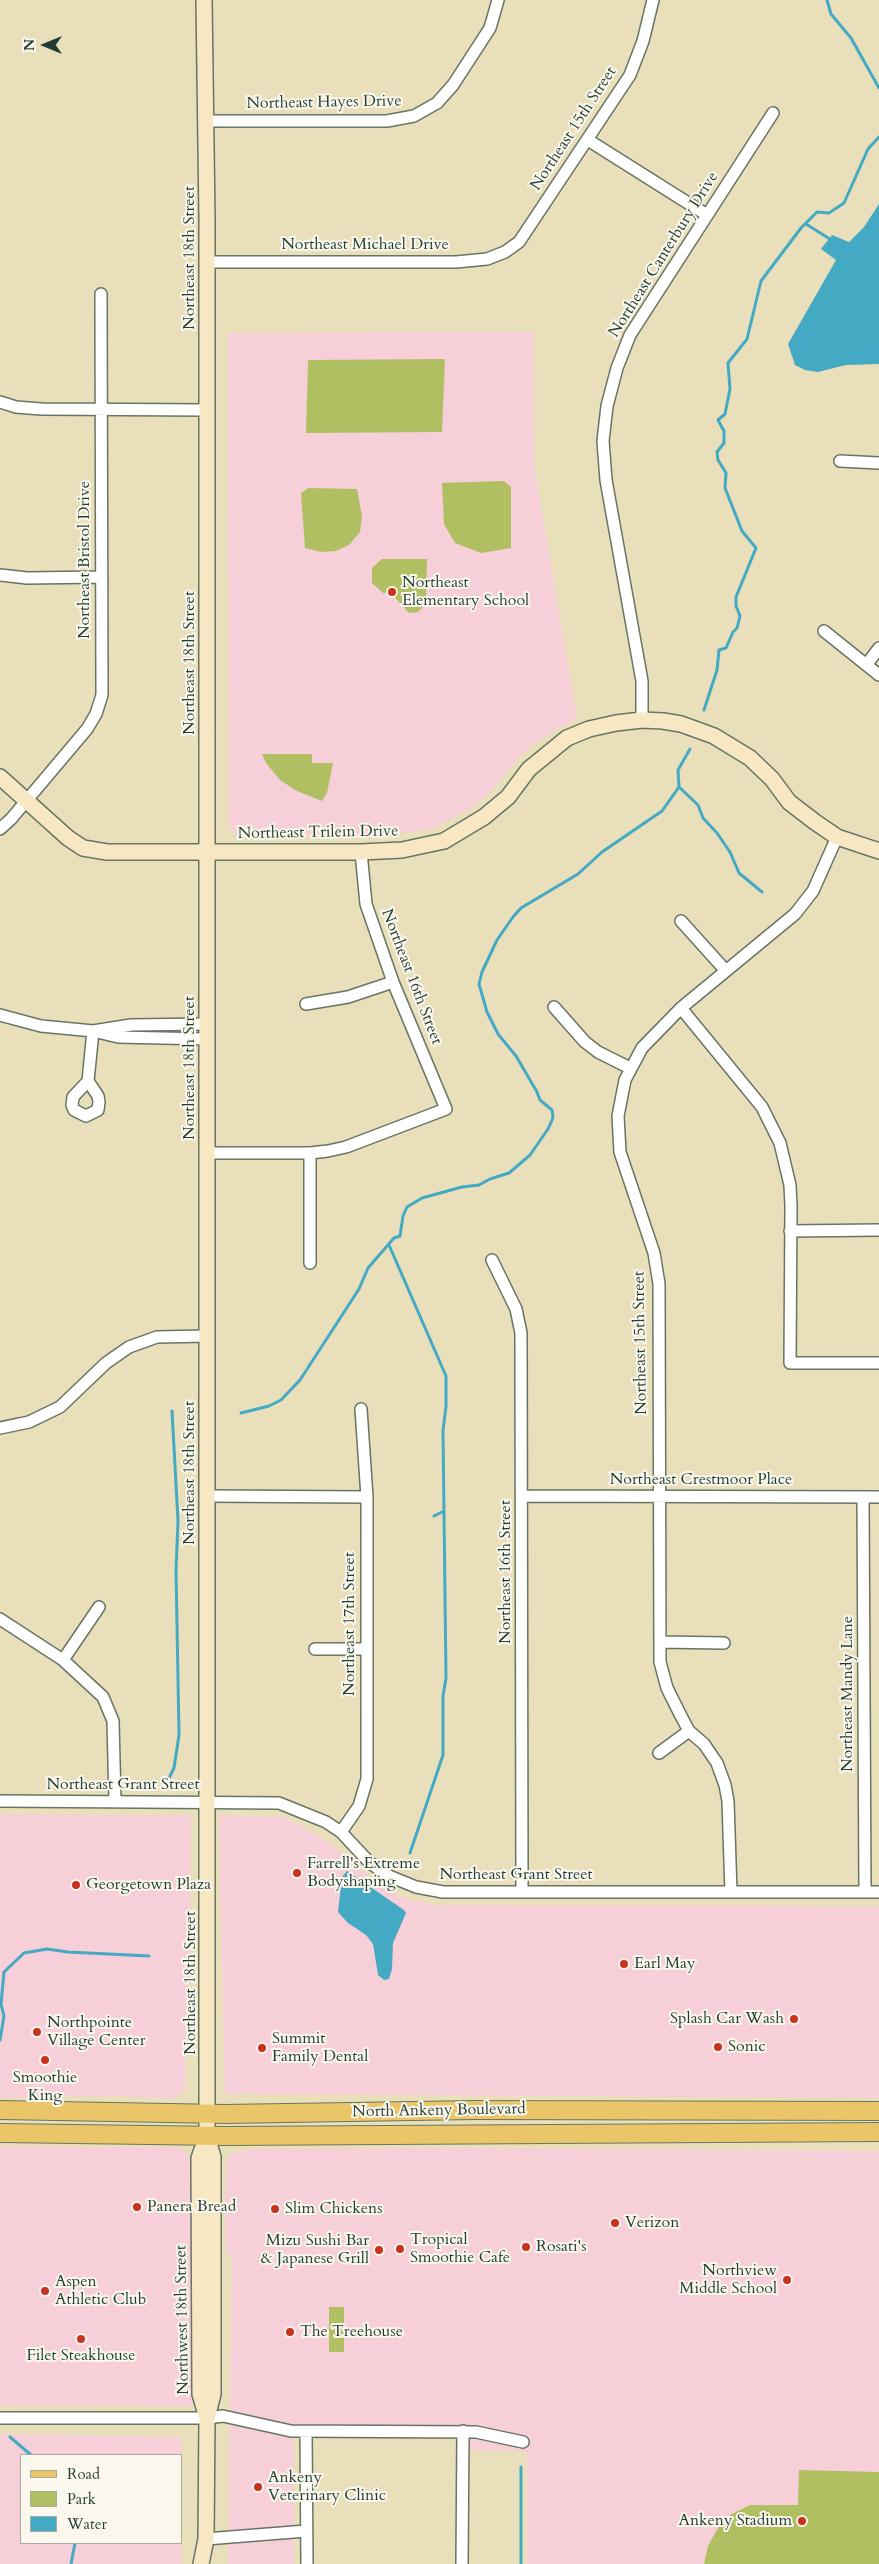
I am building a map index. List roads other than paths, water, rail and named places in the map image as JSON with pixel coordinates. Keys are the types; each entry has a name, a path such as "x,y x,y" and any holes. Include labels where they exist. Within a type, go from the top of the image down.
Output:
{"main road":[{"name":"Northeast 18th Street","path":"204,0 207,121 207,2136"},
{"name":"Northeast Trilein Drive","path":"0,777 28,800 68,838 83,848 107,852 361,852 402,850 444,841 484,817 508,797 529,769 567,738 589,729 642,720 681,724 714,736 750,758 772,779 789,802 837,837 879,851"},
{"name":"North Ankeny Boulevard","path":"0,2110 207,2114 476,2110 879,2111"},
{"name":"North Ankeny Boulevard","path":"0,2133 207,2136 879,2132"},
{"name":"Northwest 18th Street","path":"201,2564 206,2539 206,2418 200,2394 199,2158 207,2136"},
{"path":"206,2539 210,2564"}],"street":[{"name":"Northeast Hayes Drive","path":"207,121 387,121 414,116 438,103 453,85 490,28 498,0"},
{"name":"Northeast 15th Street","path":"519,242 630,75 643,41 653,0"},
{"name":"Northeast Canterbury Drive","path":"642,720 642,681 606,480 603,441 616,368 630,335 773,113"},
{"path":"588,140 707,215"},
{"name":"Northeast Michael Drive","path":"207,262 473,261 505,252 519,242"},
{"name":"Northeast Bristol Drive","path":"0,829 28,800 87,729 96,714 102,695 100,294"},
{"path":"0,402 16,407 101,410 207,410"},
{"path":"840,461 879,463"},
{"path":"0,575 27,578 101,576"},
{"path":"824,631 879,675"},
{"path":"867,664 879,648"},
{"name":"Northeast 15th Street","path":"731,1892 728,1801 725,1786 717,1763 704,1744 689,1731 667,1688 660,1662 658,1272 650,1240 626,1174 617,1133 620,1098 630,1068 653,1035 681,1008 795,914 813,891 837,837"},
{"name":"Northeast 16th Street","path":"310,1154 346,1147 446,1109 393,982 366,904 361,852"},
{"path":"681,921 726,971"},
{"path":"306,1004 348,997 393,982"},
{"path":"554,1007 585,1042 598,1052 630,1068"},
{"path":"681,1008 749,1090 772,1124 784,1156 790,1185 790,1363 879,1363"},
{"path":"0,1015 41,1026 118,1037 207,1031"},
{"path":"88,1081 93,1032"},
{"path":"207,1153 310,1154 310,1263"},
{"path":"790,1231 879,1230"},
{"name":"Northeast 16th Street","path":"492,1260 516,1309 521,1333 523,1496 522,1891"},
{"path":"0,1428 29,1422 60,1407 106,1364 129,1347 157,1337 207,1336"},
{"name":"Northeast 17th Street","path":"341,1832 359,1806 367,1779 367,1497 361,1410"},
{"path":"207,1496 367,1497"},
{"name":"Northeast Crestmoor Place","path":"523,1496 879,1497"},
{"name":"Northeast Mandy Lane","path":"863,1497 865,1892"},
{"path":"63,1660 99,1607"},
{"path":"0,1619 63,1660 97,1691 111,1713 114,1740 115,1801"},
{"path":"660,1642 724,1643"},
{"path":"315,1649 366,1649"},
{"path":"658,1753 689,1731"},
{"name":"Northeast Grant Street","path":"0,1801 279,1803 310,1814 341,1832 380,1870 416,1887 443,1892 879,1892"},
{"path":"0,2418 206,2418 223,2416 238,2417 274,2429 306,2432 463,2431 523,2442"},
{"path":"462,2564 463,2431"},
{"path":"306,2432 307,2564"},
{"path":"206,2539 306,2531"}],"water":[{"path":"879,204 879,364 846,365 818,372 805,370 795,365 788,344 836,260 821,249 832,235 849,242 864,227"},
{"path":"347,1871 406,1913 393,1943 392,1969 389,1979 384,1980 378,1975 373,1944 366,1935 348,1923 338,1912 342,1877"}],"waterway":[{"path":"827,0 831,14 851,38 879,88"},
{"path":"704,710 717,670 719,650 726,648 733,632 737,628 740,616 736,606 736,597 756,548 742,531 725,488 726,473 718,460 717,452 724,443 724,431 718,420 725,414 730,389 728,363 747,339 761,281 801,228 817,212 829,213 844,203 868,149 879,137"},
{"path":"806,224 833,241"},
{"path":"241,1413 269,1406 281,1400 300,1380 359,1289 368,1268 394,1238 400,1236 403,1216 407,1207 422,1198 462,1187 479,1185 509,1173 530,1155 548,1129 553,1118 552,1110 540,1100 516,1056 498,1034 487,1012 479,984 482,972 497,940 521,908 578,874 602,852 662,811 679,787 678,770 690,749"},
{"path":"679,787 698,805 703,818 717,833 730,852 739,873 762,892"},
{"path":"389,1245 446,1376 446,1406 443,1431 446,1678 443,1696 443,1755 410,1853"},
{"path":"167,1782 174,1768 179,1735 176,1570 178,1521 172,1411"},
{"path":"434,1516 442,1512"},
{"path":"0,2040 4,2016 1,2004 4,1972 24,1953 47,1949 68,1952 149,1956"},
{"path":"10,2437 30,2454"},
{"path":"521,2467 521,2564"},
{"path":"71,2564 75,2544"}],"place":[{"name":"Northeast Elementary School","path":"392,592"},
{"name":"Farrell's Extreme Bodyshaping","path":"297,1873"},
{"name":"Georgetown Plaza","path":"76,1885"},
{"name":"Earl May","path":"624,1964"},
{"name":"Splash Car Wash","path":"794,2019"},
{"name":"Northpointe Village Center","path":"37,2032"},
{"name":"Sonic","path":"718,2047"},
{"name":"Summit Family Dental","path":"262,2048"},
{"name":"Smoothie King","path":"45,2060"},
{"name":"Panera Bread","path":"137,2207"},
{"name":"Slim Chickens","path":"275,2209"},
{"name":"Verizon","path":"615,2223"},
{"name":"Rosati's","path":"526,2247"},
{"name":"Tropical Smoothie Cafe","path":"400,2249"},
{"name":"Mizu Sushi Bar & Japanese Grill","path":"379,2250"},
{"name":"Northview Middle School","path":"787,2280"},
{"name":"Aspen Athletic Club","path":"45,2291"},
{"name":"The Treehouse","path":"290,2332"},
{"name":"Filet Steakhouse","path":"81,2339"},
{"name":"Ankeny Veterinary Clinic","path":"258,2487"},
{"name":"Ankeny Stadium","path":"802,2521"}]}
